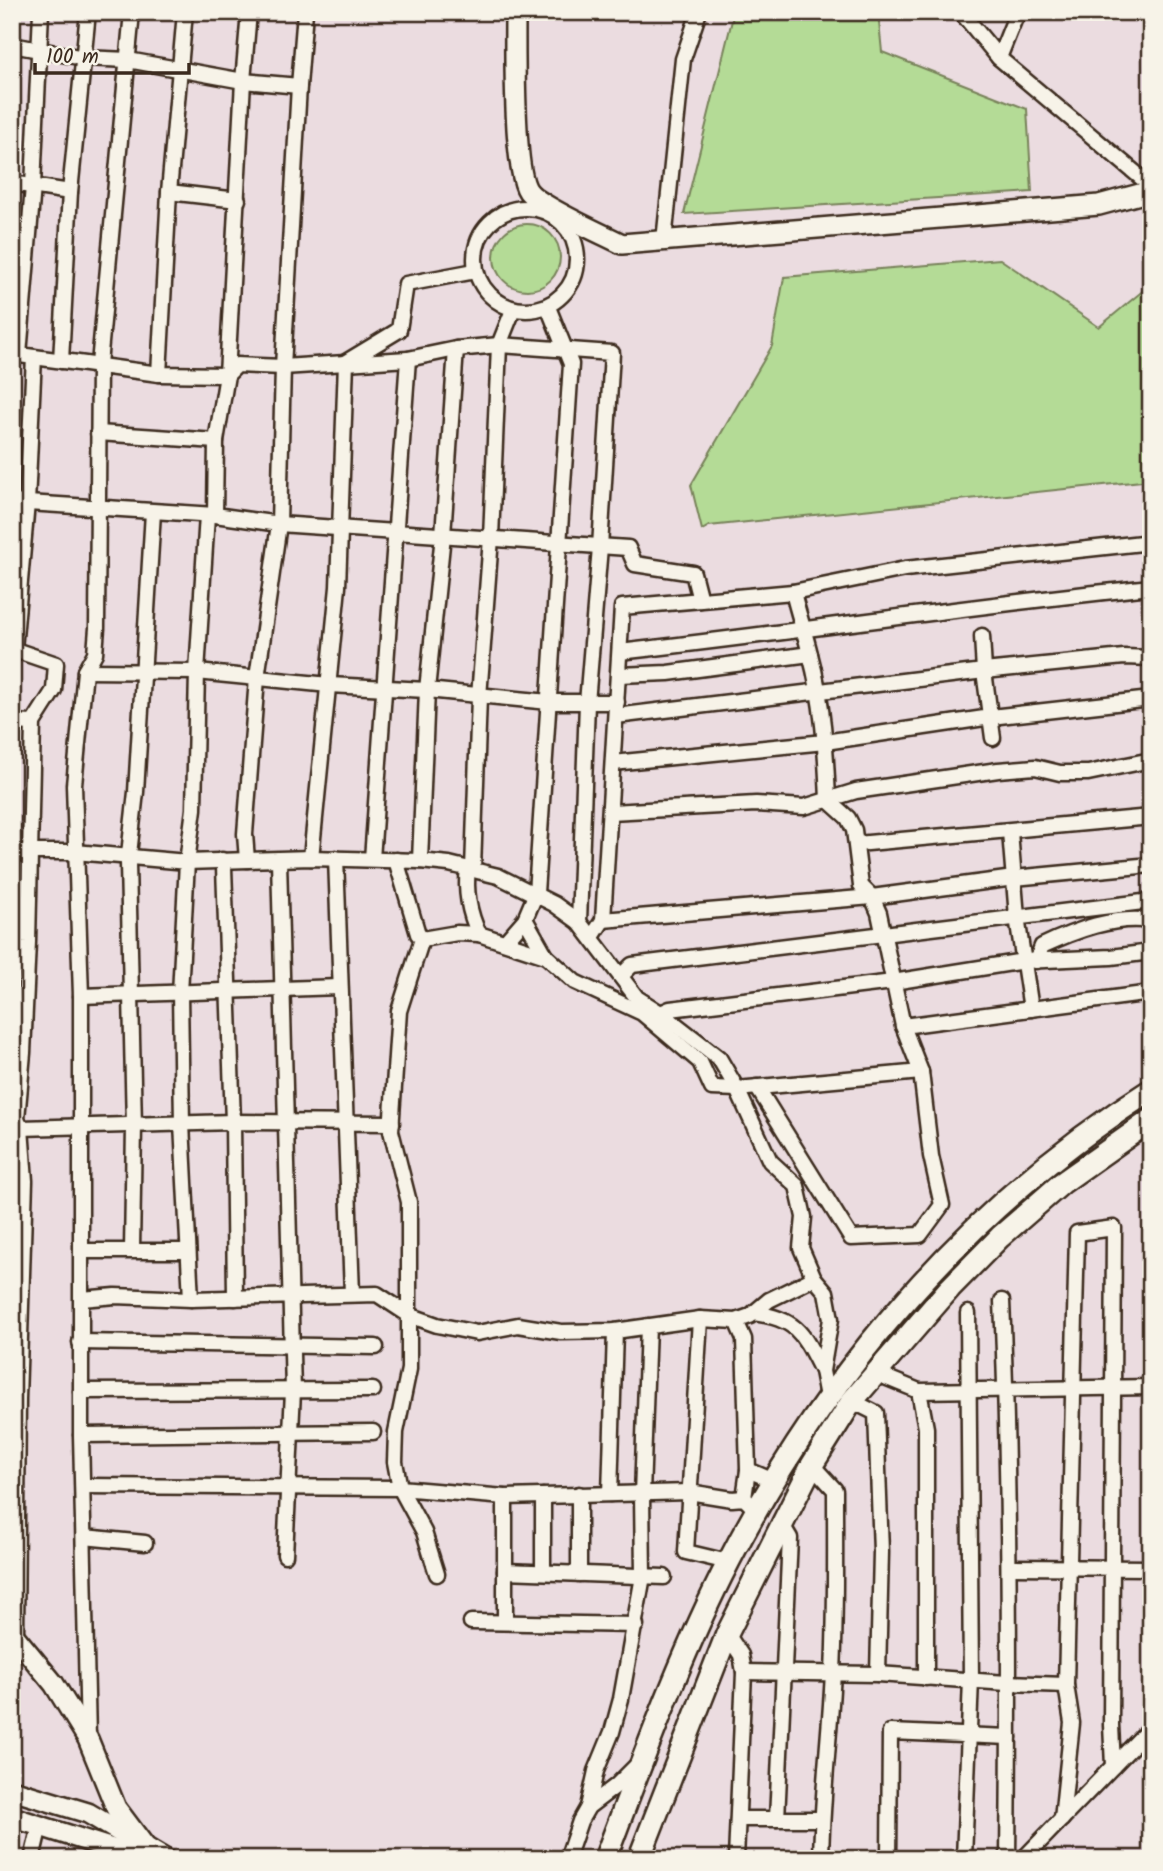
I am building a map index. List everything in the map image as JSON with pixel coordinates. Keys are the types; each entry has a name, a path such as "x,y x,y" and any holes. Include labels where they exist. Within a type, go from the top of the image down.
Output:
{"highway":[{"path":"605,1859 668,1695 728,1562 750,1504 774,1481 827,1397 939,1262 1006,1199 1064,1152 1151,1090"},
{"path":"639,1859 727,1634 812,1465 852,1401 950,1288 1000,1237 1062,1183 1151,1120"}],"main road":[{"path":"515,12 517,127 521,168 527,190 556,211 622,244 1099,205 1151,188"},
{"path":"14,1636 54,1684 88,1739 135,1855"},
{"path":"12,1790 88,1813 135,1855"},
{"path":"12,1817 135,1855 165,1859"}],"street":[{"path":"41,12 33,186 16,355 159,374 226,374 237,365 283,367 408,359 456,349 499,345 612,353 587,703 579,922"},
{"path":"61,361 70,192 88,12"},
{"path":"88,1739 80,1342 81,996 74,785 85,671 95,653 97,628 99,364 132,12"},
{"path":"159,374 169,192 185,12"},
{"path":"191,1299 181,1125 180,993 187,862 194,809 197,672 216,441 226,374 249,12"},
{"path":"247,860 245,834 257,678 279,524 283,367 305,12"},
{"path":"664,241 683,59 699,12"},
{"path":"961,12 999,58 1151,188"},
{"path":"999,58 1015,18 1021,12"},
{"path":"12,45 84,58 128,60 243,81 299,86"},
{"path":"12,183 70,192"},
{"path":"169,192 238,200"},
{"path":"521,207 553,214 575,238 579,265 569,290 548,307 513,310 489,296 475,271 477,242 494,218 521,207"},
{"path":"346,362 399,330 406,284 475,271"},
{"path":"505,942 525,919 536,893 550,702 571,364 548,307"},
{"path":"478,934 472,920 466,886 470,869 478,697 491,538 499,345 513,310"},
{"path":"420,860 427,690 443,535 456,349"},
{"path":"14,1636 25,1181 21,1128 17,1119 28,956 33,723 54,690 56,664 13,649 20,503 34,357"},
{"path":"372,859 408,359"},
{"path":"311,858 338,587 346,362"},
{"path":"97,433 216,441"},
{"path":"20,503 211,515 279,524 628,548 635,564 693,573 700,600"},
{"path":"132,1250 134,1126 129,856 136,792 152,512"},
{"path":"592,937 603,920 622,607 793,592 905,569 1151,542"},
{"path":"620,652 802,631 960,608 1151,587"},
{"path":"757,1087 851,1238 920,1235 942,1205 931,1156 921,1072 903,1026 882,936 880,913 872,897 861,886 854,830 848,817 828,800 825,742 818,693 793,592"},
{"path":"982,636 993,738"},
{"path":"619,675 668,673 810,654"},
{"path":"85,671 197,672 329,685 427,690 478,697 587,703 616,709 818,693 984,671 1124,657 1151,658"},
{"path":"614,763 825,742 991,717 1151,699"},
{"path":"12,722 33,723"},
{"path":"611,812 756,804 804,807 856,792 998,770 1035,768 1060,773 1088,773 1151,761"},
{"path":"857,844 1151,817"},
{"path":"1010,832 1017,917 1030,961 1031,1009"},
{"path":"12,852 75,852 187,862 311,858 420,860 498,876 536,893 579,922 638,998 719,1058 737,1089 770,1161 797,1186 804,1217 801,1248 814,1278 826,1292 831,1319 822,1371"},
{"path":"336,858 352,1294"},
{"path":"222,860 233,1122 235,1298"},
{"path":"279,860 293,1391 285,1555"},
{"path":"396,860 418,934 422,939"},
{"path":"603,920 872,897 1014,878 1151,865"},
{"path":"621,976 632,965 1151,901"},
{"path":"525,919 546,956 575,982 642,1013 700,1062 712,1088 737,1089 921,1072"},
{"path":"1030,961 1042,946 1083,928 1151,921"},
{"path":"422,939 457,933 478,934 546,956"},
{"path":"422,939 399,1011 391,1131 409,1202 409,1368 396,1432 394,1462 400,1488 424,1532 437,1574"},
{"path":"661,1013 670,1009 893,982 1030,961 1151,952"},
{"path":"81,996 339,987"},
{"path":"903,1026 1151,993"},
{"path":"21,1128 233,1122 392,1123"},
{"path":"1062,1819 1072,1723 1066,1685 1077,1233 1114,1228 1113,1766"},
{"path":"81,1251 187,1251"},
{"path":"82,1299 115,1296 191,1299 377,1294 409,1315 437,1325 477,1333 518,1325 561,1332 615,1331 700,1319 736,1321 754,1313 769,1300 814,1278"},
{"path":"1002,1301 1010,1567 1007,1683 1008,1859"},
{"path":"754,1313 779,1317 798,1330 822,1371 827,1397"},
{"path":"964,1859 971,1679 968,1313"},
{"path":"700,1319 686,1552 728,1562"},
{"path":"83,1486 400,1488 505,1497 689,1492 750,1504 744,1339 736,1321"},
{"path":"591,1804 596,1771 612,1732 621,1699 643,1576 642,1494 648,1326"},
{"path":"610,1494 615,1331"},
{"path":"80,1342 376,1347"},
{"path":"875,1373 919,1391 1151,1387"},
{"path":"81,1391 373,1390"},
{"path":"919,1391 926,1428 926,1678"},
{"path":"852,1401 876,1413 881,1552 878,1674"},
{"path":"81,1435 373,1432"},
{"path":"812,1465 835,1490 833,1674 821,1859"},
{"path":"748,1470 774,1481"},
{"path":"579,1494 579,1574"},
{"path":"543,1496 543,1571"},
{"path":"505,1497 505,1622"},
{"path":"777,1819 790,1538 781,1523"},
{"path":"84,1537 145,1543"},
{"path":"1010,1567 1151,1568"},
{"path":"505,1571 664,1577"},
{"path":"471,1622 636,1625"},
{"path":"727,1634 741,1655 744,1672 736,1859"},
{"path":"744,1672 878,1674 1066,1685"},
{"path":"1023,1859 1151,1727"},
{"path":"889,1859 890,1732 1009,1737"},
{"path":"567,1859 580,1821 591,1804 628,1775 646,1751"},
{"path":"591,1804 607,1800 624,1809"},
{"path":"738,1819 822,1819"},
{"path":"32,1859 40,1825"}],"shaded area":[{"path":"1061,1848 1151,1850 1151,1859 1060,1859"}],"green space":[{"path":"734,12 878,12 882,52 1027,109 1032,192 684,214"},
{"path":"527,224 540,226 550,234 558,244 558,270 550,280 540,288 527,290 514,288 504,280 496,270 494,257 496,244 504,234 514,226"},
{"path":"1000,259 1099,327 1151,284 1151,480 709,526 702,530 691,485 772,346 784,277"}]}
